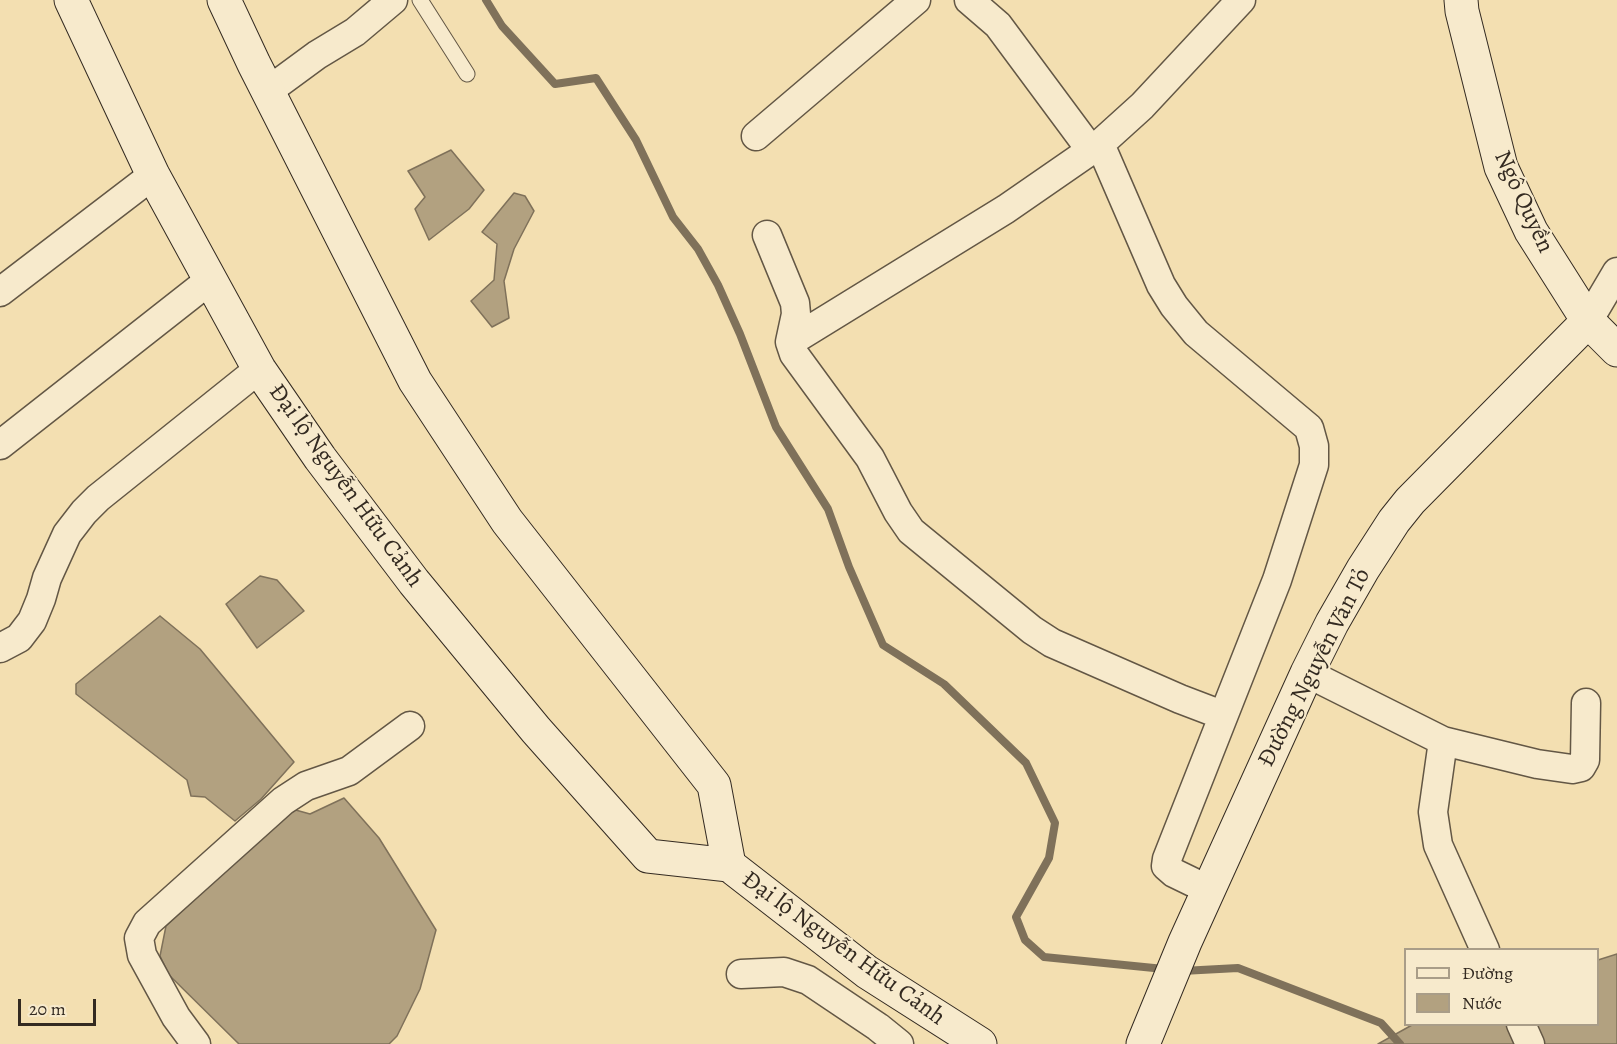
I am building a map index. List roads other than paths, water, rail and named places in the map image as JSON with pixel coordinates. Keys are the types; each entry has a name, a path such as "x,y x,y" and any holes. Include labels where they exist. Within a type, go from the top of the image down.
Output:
{"main road":[{"name":"Đại lộ Nguyễn Hữu Cảnh","path":"71,0 153,175 259,369 320,458 414,582 536,730 648,856 729,866 867,972 969,1038"},
{"name":"Đại lộ Nguyễn Hữu Cảnh","path":"224,0 268,92 415,381 507,521 714,785 729,866"},
{"name":"Ngô Quyền","path":"1461,0 1461,11 1501,167 1530,231 1588,321 1617,351"},
{"name":"Đường Nguyễn Văn Tỏ","path":"1143,1044 1185,942 1307,673 1358,578 1394,521 1410,501 1588,321"}],"street":[{"path":"268,92 317,55 355,32 393,0"},
{"path":"756,136 916,0"},
{"path":"969,0 998,25 1095,147 1161,285 1174,306 1196,333 1309,428 1314,446 1314,465 1277,580 1167,859 1166,866 1174,873 1209,890"},
{"path":"790,342 1006,209 1095,147 1142,106 1241,0"},
{"path":"0,292 153,175"},
{"path":"767,235 795,303 796,314 790,342 794,354 870,458 898,512 911,531 1032,630 1052,643 1222,715"},
{"path":"1588,321 1617,272"},
{"path":"0,445 210,280"},
{"path":"0,648 19,638 32,621 42,599 47,578 67,534 84,512 98,498 259,369"},
{"path":"1307,673 1443,741 1537,764 1572,769 1581,766 1584,760 1586,703"},
{"path":"196,1044 176,1017 142,955 139,938 147,923 283,801 306,786 349,771 410,726"},
{"path":"1443,741 1433,812 1438,845 1484,948"},
{"path":"741,974 784,972 808,980 878,1027 899,1044"},
{"path":"1522,1026 1530,1044"}],"lane":[{"path":"420,0 467,74"}],"water":[{"path":"451,150 484,190 469,209 429,240 415,209 425,197 408,171"},
{"path":"514,193 525,196 534,211 514,249 504,281 509,318 492,327 471,301 494,280 497,244 482,232"},
{"path":"260,576 277,580 304,611 257,648 226,604"},
{"path":"160,616 200,649 294,762 261,799 235,821 205,797 191,796 187,780 76,694 76,684"},
{"path":"344,798 379,838 436,930 420,989 397,1036 389,1044 239,1044 169,975 160,956 166,926 292,809 310,814"},
{"path":"1617,954 1617,1044 1378,1044 1410,1026 1599,1026 1599,960"}],"waterway":[{"path":"486,0 502,26 555,84 596,78 636,140 673,217 698,249 718,285 740,334 776,427 828,509 849,567 883,645 944,684 1026,763 1055,823 1049,858 1016,917 1025,940 1044,957 1164,969"},
{"path":"1182,971 1238,968 1381,1023 1400,1044"}]}
